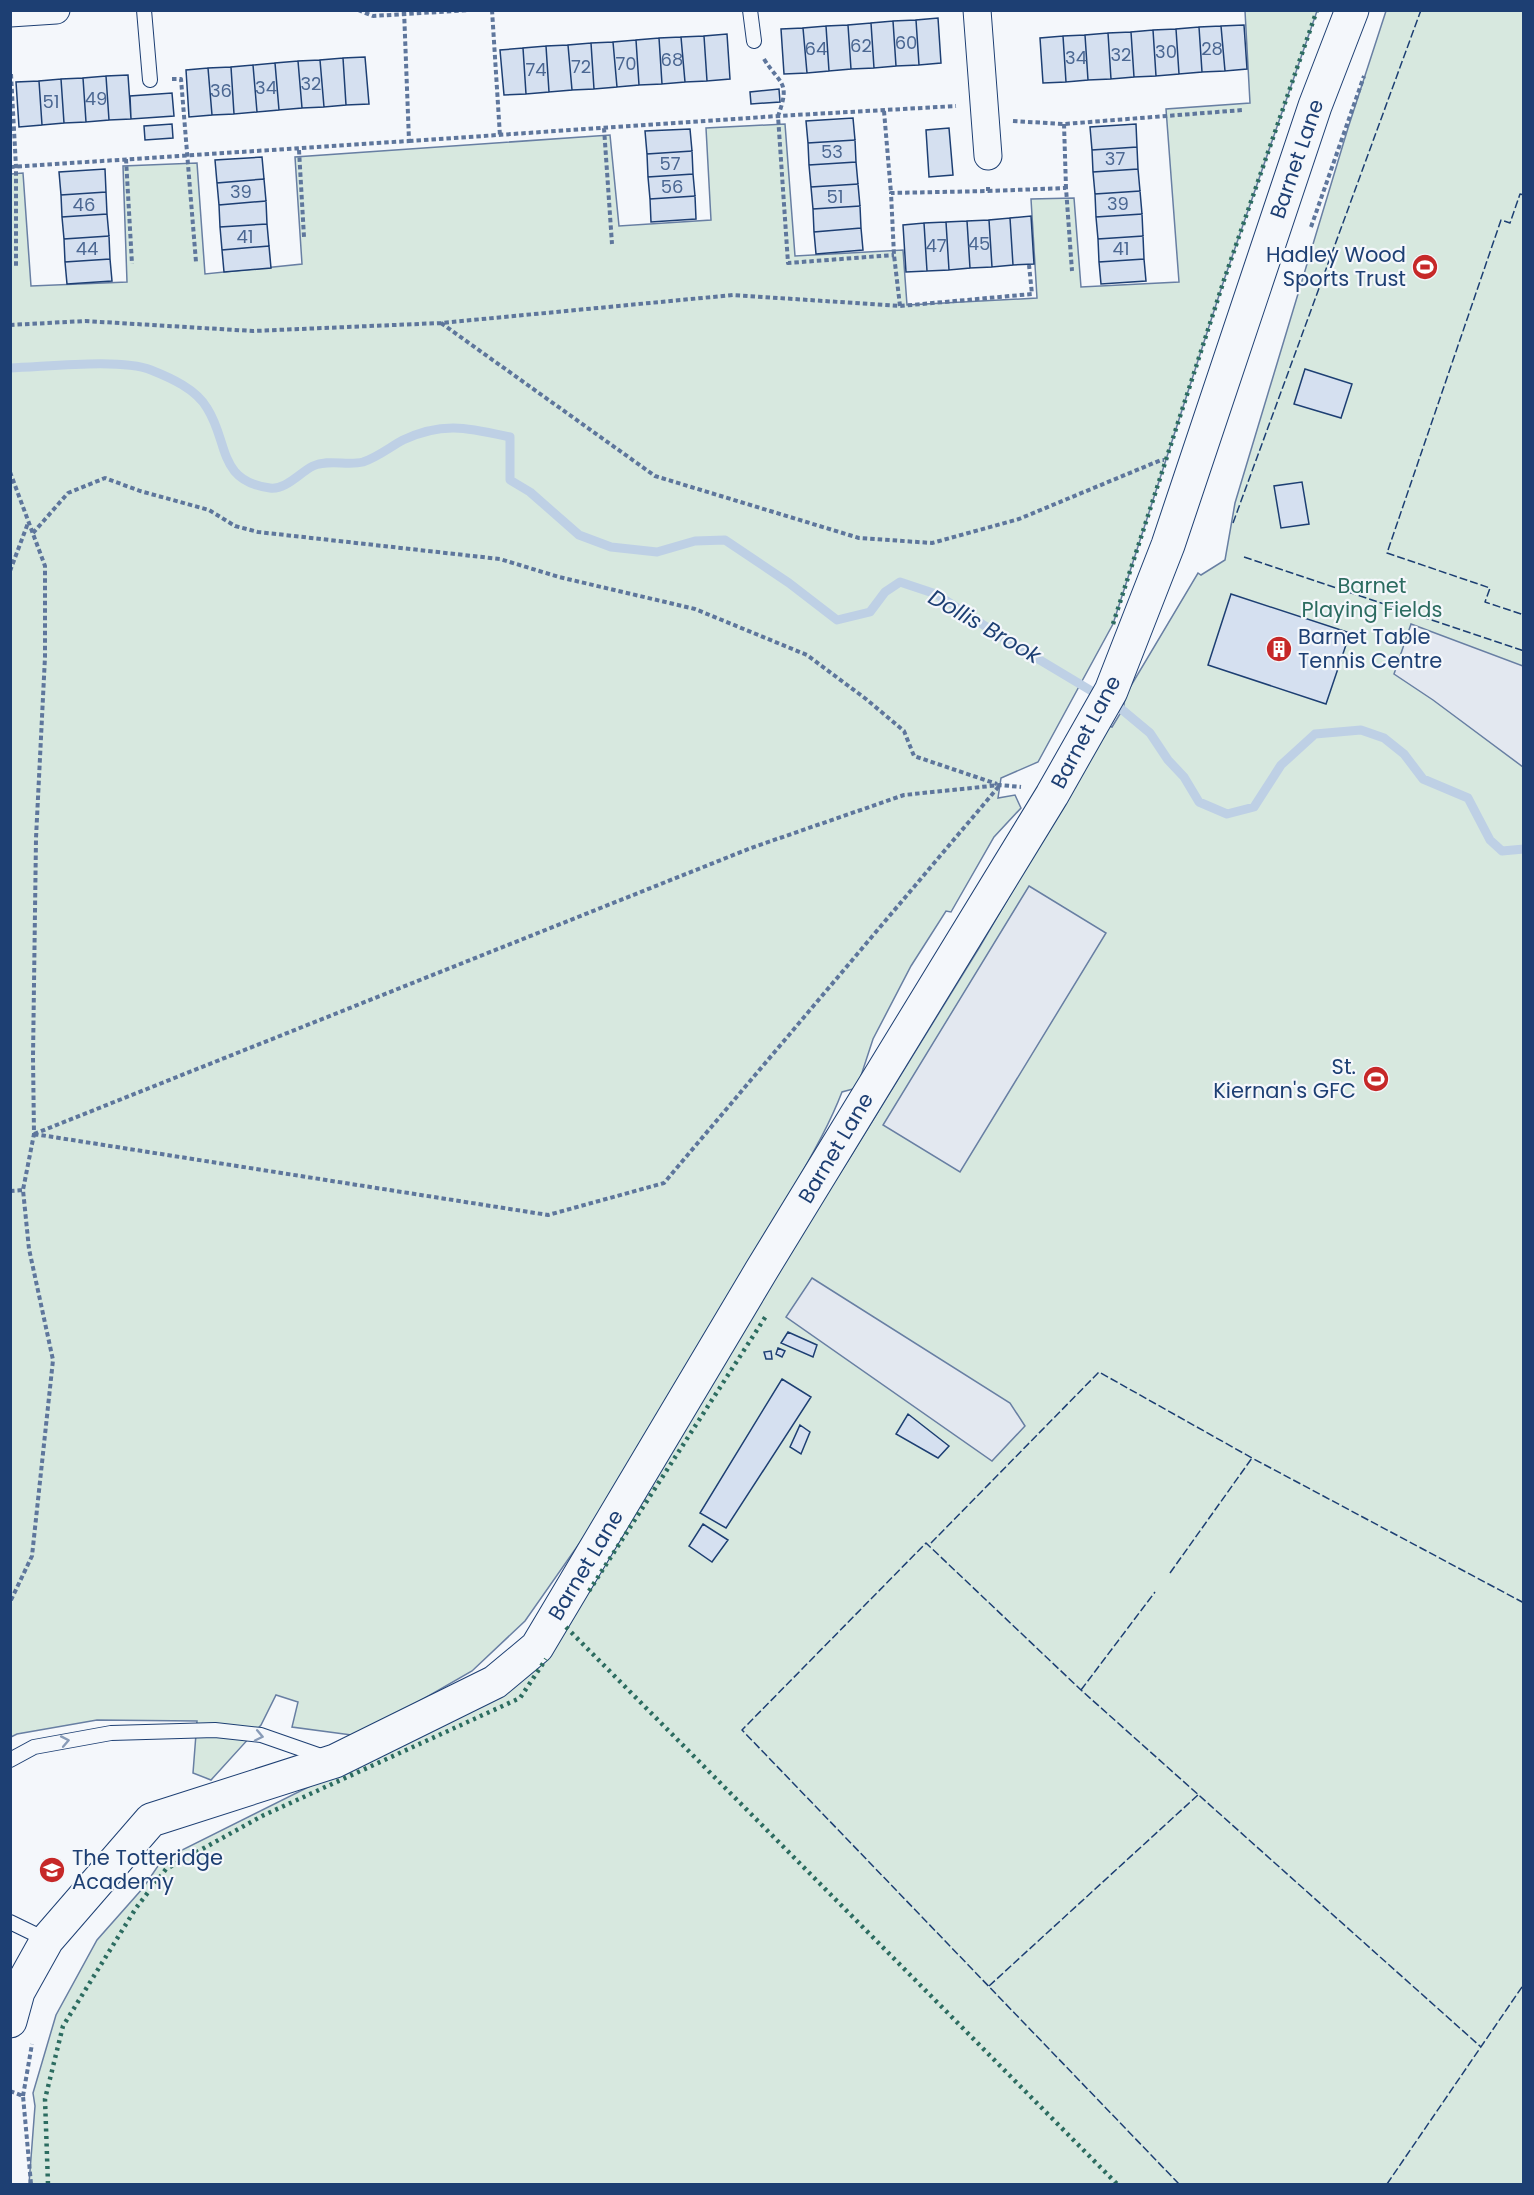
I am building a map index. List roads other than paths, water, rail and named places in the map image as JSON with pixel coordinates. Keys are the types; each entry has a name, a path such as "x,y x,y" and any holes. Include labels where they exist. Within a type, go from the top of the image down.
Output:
{"street":[{"path":"10,13 56,10"},
{"path":"977,10 988,156"},
{"name":"Barnet Lane","path":"22,2029 18,1992 47,1940 151,1820 335,1761 495,1682 537,1647 755,1281 1052,795 1111,691 1168,545 1311,117 1352,10"}],"lane":[{"path":"144,10 150,80"},
{"path":"750,10 754,40"},
{"path":"10,1760 34,1747 111,1733 215,1730 261,1735 335,1761"},
{"path":"10,1922 47,1940"}],"waterway":[{"name":"Dollis Brook","path":"10,368 121,364 138,366 167,377 190,390 202,401 214,421 233,469 253,484 270,488 287,484 319,464 363,462 403,440 431,430 469,429 510,437 510,480 530,492 579,535 611,547 657,552 695,541 725,540 789,583 837,620 870,612 885,592 900,582 936,594 1008,641 1120,708 1150,733 1168,760 1184,777 1199,802 1227,814 1254,807 1281,765 1315,734 1361,730 1384,738 1404,754 1423,779 1468,798 1490,840 1502,851 1524,849"}],"place":[{"name":"Hadley Wood Sports Trust","path":"1425,267"},
{"name":"Barnet Table Tennis Centre","path":"1279,649"},
{"name":"St. Kiernan's GFC","path":"1376,1079"},
{"name":"The Totteridge Academy","path":"52,1870"}],"park label":[{"name":"Barnet Playing Fields","path":"1372,598"}]}
